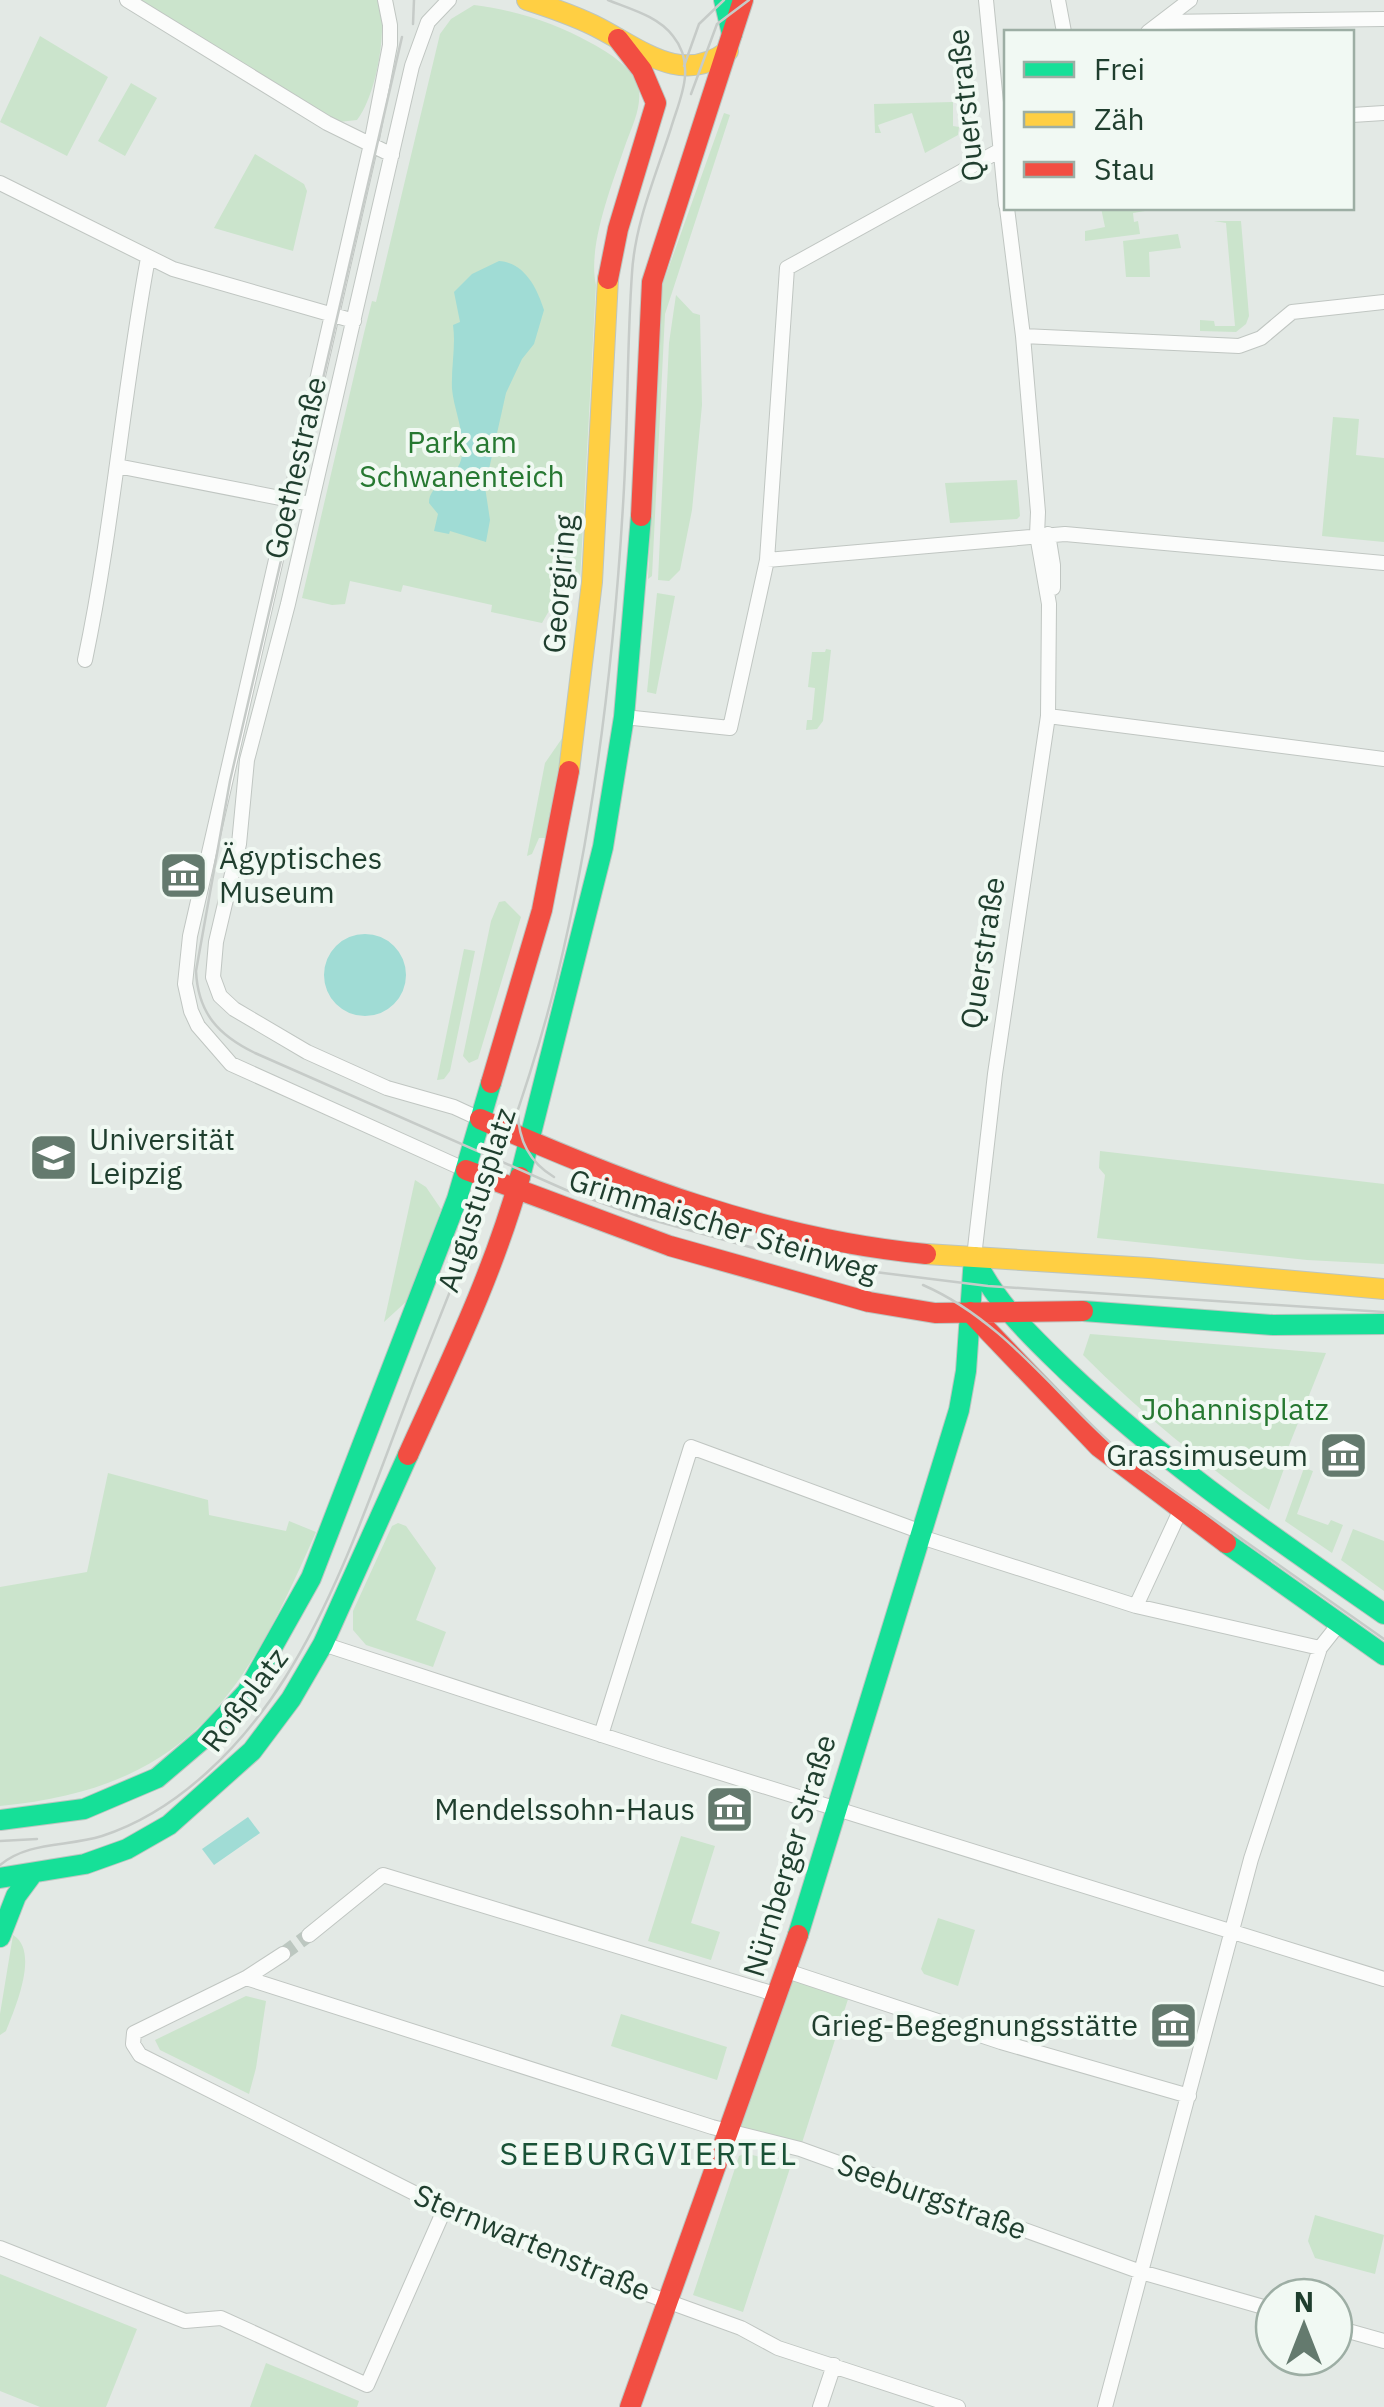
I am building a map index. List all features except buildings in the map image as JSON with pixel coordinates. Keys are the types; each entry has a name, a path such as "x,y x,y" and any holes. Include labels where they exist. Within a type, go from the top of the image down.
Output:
{"main road":[{"path":"527,0 590,24 662,62 683,68 708,64 730,46"},
{"path":"724,0 730,46"},
{"path":"624,717 642,514 652,282 743,0"},
{"name":"Georgiring","path":"542,910 571,760 589,615 607,286 618,230 655,112 649,82 618,39"},
{"name":"Augustusplatz","path":"396,1485 476,1304 516,1191 585,923 624,717"},
{"name":"Augustusplatz","path":"370,1426 466,1170 542,910"},
{"name":"Grimmaischer Steinweg","path":"480,1119 584,1166 759,1225 908,1253 974,1257"},
{"name":"Grimmaischer Steinweg","path":"466,1170 578,1216 746,1270 877,1304 927,1312 970,1312"},
{"path":"1384,1289 974,1257 988,1286 1007,1310 1117,1418 1189,1478 1384,1614"},
{"name":"Querstraße","path":"970,1312 974,1257"},
{"path":"970,1312 1072,1310 1302,1326 1384,1324"},
{"path":"970,1312 1089,1438 1180,1511 1384,1655"},
{"name":"Nürnberger Straße","path":"630,2407 787,1970 837,1809 959,1410 970,1312"},
{"name":"Roßplatz","path":"0,1820 84,1809 130,1792 181,1760 227,1716 264,1666 311,1578 370,1426"},
{"name":"Roßplatz","path":"0,1878 85,1864 127,1849 169,1825 252,1752 291,1699 322,1644 396,1485"},
{"path":"0,1937 16,1896 33,1873"}],"street":[{"path":"126,0 327,123 392,154"},
{"name":"Goethestraße","path":"190,936 371,144 390,45 385,0"},
{"name":"Goethestraße","path":"242,811 251,745 312,504 421,36 431,18 449,0"},
{"name":"Querstraße","path":"986,0 1004,150"},
{"path":"1058,0 1064,30"},
{"path":"1151,30 1190,0"},
{"path":"1162,22 1384,19"},
{"path":"1354,115 1384,113"},
{"path":"624,717 730,728 766,560 787,268 1004,150"},
{"path":"0,183 173,269 354,320"},
{"name":"Querstraße","path":"974,1257 995,1074 1048,716 1049,604 1024,336 1008,210"},
{"path":"85,660 101,584 129,357 148,258"},
{"path":"1024,336 1239,346 1261,338 1292,312 1384,302"},
{"path":"116,466 312,504"},
{"path":"766,560 1042,535 1384,563"},
{"path":"1048,716 1384,760"},
{"name":"Augustusplatz","path":"242,811 239,844 213,959 213,977 220,996 240,1013 307,1052 386,1088 454,1107 480,1119"},
{"name":"Augustusplatz","path":"190,936 184,969 191,1012 230,1064 466,1170"},
{"path":"601,1735 692,1447 918,1534 1136,1606 1320,1648"},
{"path":"1136,1606 1180,1511"},
{"path":"1105,2407 1259,1831 1320,1648 1340,1624"},
{"path":"322,1644 1384,1979"},
{"path":"309,1935 384,1875 778,1996"},
{"path":"246,1978 283,1954"},
{"path":"787,1970 1001,2042 1189,2096"},
{"name":"Sternwartenstraße","path":"246,1978 134,2034 133,2044 140,2055 445,2208 741,2328 778,2348 958,2407"},
{"name":"Seeburgstraße","path":"246,1978 712,2127 800,2150 1140,2272 1254,2304"},
{"path":"0,2248 186,2321 221,2318 366,2384 445,2208"},
{"path":"1354,2333 1384,2341"},
{"path":"820,2407 834,2366"}],"green space":[{"path":"138,0 379,0 381,45 364,109 357,120 339,122"},
{"name":"Park am Schwanenteich","path":"474,5 520,14 577,36 620,62 633,75 639,91 637,111 608,195 595,252 580,582 566,581 542,623 491,612 492,605 403,585 401,592 350,581 345,604 302,598 440,34 451,19"},
{"path":"40,36 108,77 67,156 0,122"},
{"path":"131,83 157,98 125,156 98,141"},
{"path":"953,102 953,126 959,127 958,135 925,153 912,113 878,125 881,133 875,133 874,104"},
{"path":"724,113 730,115 665,314 652,576 648,579 661,289"},
{"path":"255,154 304,184 307,191 293,251 214,228"},
{"path":"1101,210 1145,210 1133,213 1140,234 1085,241 1085,231 1105,227"},
{"path":"1214,221 1241,221 1249,316 1236,332 1200,331 1200,320 1214,321 1215,326 1235,326 1226,223"},
{"path":"1178,234 1181,248 1149,252 1150,277 1126,277 1123,241"},
{"path":"676,295 700,315 702,405 692,510 680,570 669,581 658,580 669,343"},
{"path":"1333,417 1359,419 1356,455 1384,458 1384,542 1322,536"},
{"path":"1017,480 1017,519 950,523 945,483"},
{"path":"657,593 675,596 656,694 647,692"},
{"path":"831,650 823,721 817,729 806,730 807,720 812,720 815,688 808,687 812,652"},
{"path":"565,734 546,838 539,838 532,854 527,856 545,763"},
{"path":"505,901 521,917 478,1059 469,1063 463,1056 491,921 499,902"},
{"path":"464,949 475,951 450,1071 444,1079 437,1080"},
{"path":"1100,1151 1384,1184 1384,1264 1097,1238 1105,1175 1099,1168"},
{"path":"415,1180 426,1187 441,1209 408,1300 384,1322"},
{"name":"Johannisplatz","path":"1090,1334 1326,1353 1286,1453 1289,1455 1269,1510 1173,1437 1083,1355"},
{"path":"1304,1468 1313,1471 1297,1514 1328,1525 1331,1520 1343,1525 1332,1553 1285,1521"},
{"path":"108,1473 208,1500 209,1515 286,1531 289,1521 316,1532 263,1641 235,1685 203,1723 165,1754 120,1778 65,1796 0,1806 0,1587 87,1572"},
{"path":"392,1526 406,1526 436,1568 416,1620 446,1632 433,1667 366,1645 353,1630 353,1611"},
{"path":"1353,1529 1384,1541 1384,1591 1341,1560"},
{"path":"681,1836 715,1846 691,1923 720,1932 711,1960 648,1941"},
{"path":"938,1918 975,1930 958,1986 924,1974 921,1969"},
{"path":"13,1935 21,1943 25,1966 15,2009 6,2031 0,2035 0,2014"},
{"path":"787,1971 850,1993 800,2149 731,2129"},
{"path":"246,1996 266,2001 249,2094 160,2050 155,2040"},
{"path":"621,2014 727,2047 717,2080 611,2046"},
{"path":"745,2153 791,2165 743,2312 693,2295 739,2156"},
{"path":"1315,2215 1384,2235 1375,2274 1315,2258 1308,2241"},
{"path":"0,2274 137,2329 106,2407 40,2407 0,2391"},
{"path":"266,2363 359,2401 357,2407 250,2407"}],"water":[{"path":"499,261 523,272 534,285 544,310 534,344 506,393 485,487 490,520 486,542 450,531 434,531 438,514 429,503 433,491 461,460 461,433 452,389 453,325 460,322 454,292 472,274"},
{"path":"365,934 381,937 394,946 403,959 403,991 394,1004 381,1013 365,1016 349,1013 336,1004 327,991 324,975 327,959 336,946 349,937"},
{"path":"248,1817 260,1833 214,1865 202,1849"}],"tunnel":[{"path":"283,1954 309,1935"}],"tram line":[{"path":"413,24 414,0"},
{"path":"0,1865 23,1852 102,1836 130,1825 183,1793 229,1751 285,1678 323,1608 356,1533 528,1080 571,917 602,734 620,550 634,254 685,76 681,50 667,29 608,0"},
{"path":"684,66 699,24 724,0"},
{"path":"691,94 717,24 749,0"},
{"path":"402,37 230,781 196,971 201,999 212,1021 255,1053 566,1190 638,1216 786,1257 988,1286 1384,1312"},
{"path":"518,1111 527,1149 554,1177"},
{"path":"923,1285 982,1320 1131,1461 1384,1639"},
{"path":"0,1841 37,1839"}],"traffic: fast":[{"path":"724,0 732,34"},
{"path":"520,1177 603,847 624,717 641,516"},
{"path":"0,1820 84,1809 157,1778 204,1738 247,1692 311,1578 457,1199 491,1083"},
{"path":"798,1935 959,1410 966,1371 974,1257"},
{"path":"975,1259 993,1291 1016,1319 1104,1405 1221,1499 1384,1614"},
{"path":"1083,1311 1273,1325 1384,1324"},
{"path":"0,1878 85,1864 127,1849 169,1825 252,1751 291,1699 323,1644 408,1455"},
{"path":"1226,1543 1384,1655"},
{"path":"0,1937 16,1896 33,1873"}],"traffic: slow":[{"path":"527,0 585,21 659,60 693,65 728,51"},
{"path":"569,771 592,582 608,279"},
{"path":"926,1254 1149,1268 1384,1289"}],"traffic: jam":[{"path":"641,516 652,282 743,0"},
{"path":"608,279 618,229 656,103 642,70 618,39"},
{"path":"491,1083 542,910 569,771"},
{"path":"480,1119 643,1186 753,1222 867,1247 926,1254"},
{"path":"466,1170 670,1246 869,1302 935,1313 1083,1311"},
{"path":"408,1455 484,1284 520,1177"},
{"path":"970,1312 1099,1447 1226,1543"},
{"path":"630,2407 798,1935"}],"place":[{"name":"Ägyptisches Museum","path":"184,876"},
{"name":"Universität Leipzig","path":"54,1157"},
{"name":"Grassimuseum","path":"1343,1456"},
{"name":"Mendelssohn-Haus","path":"730,1810"},
{"name":"Grieg-Begegnungsstätte","path":"1173,2026"}],"district":[{"name":"SEEBURGVIERTEL","path":"649,2154"}]}
